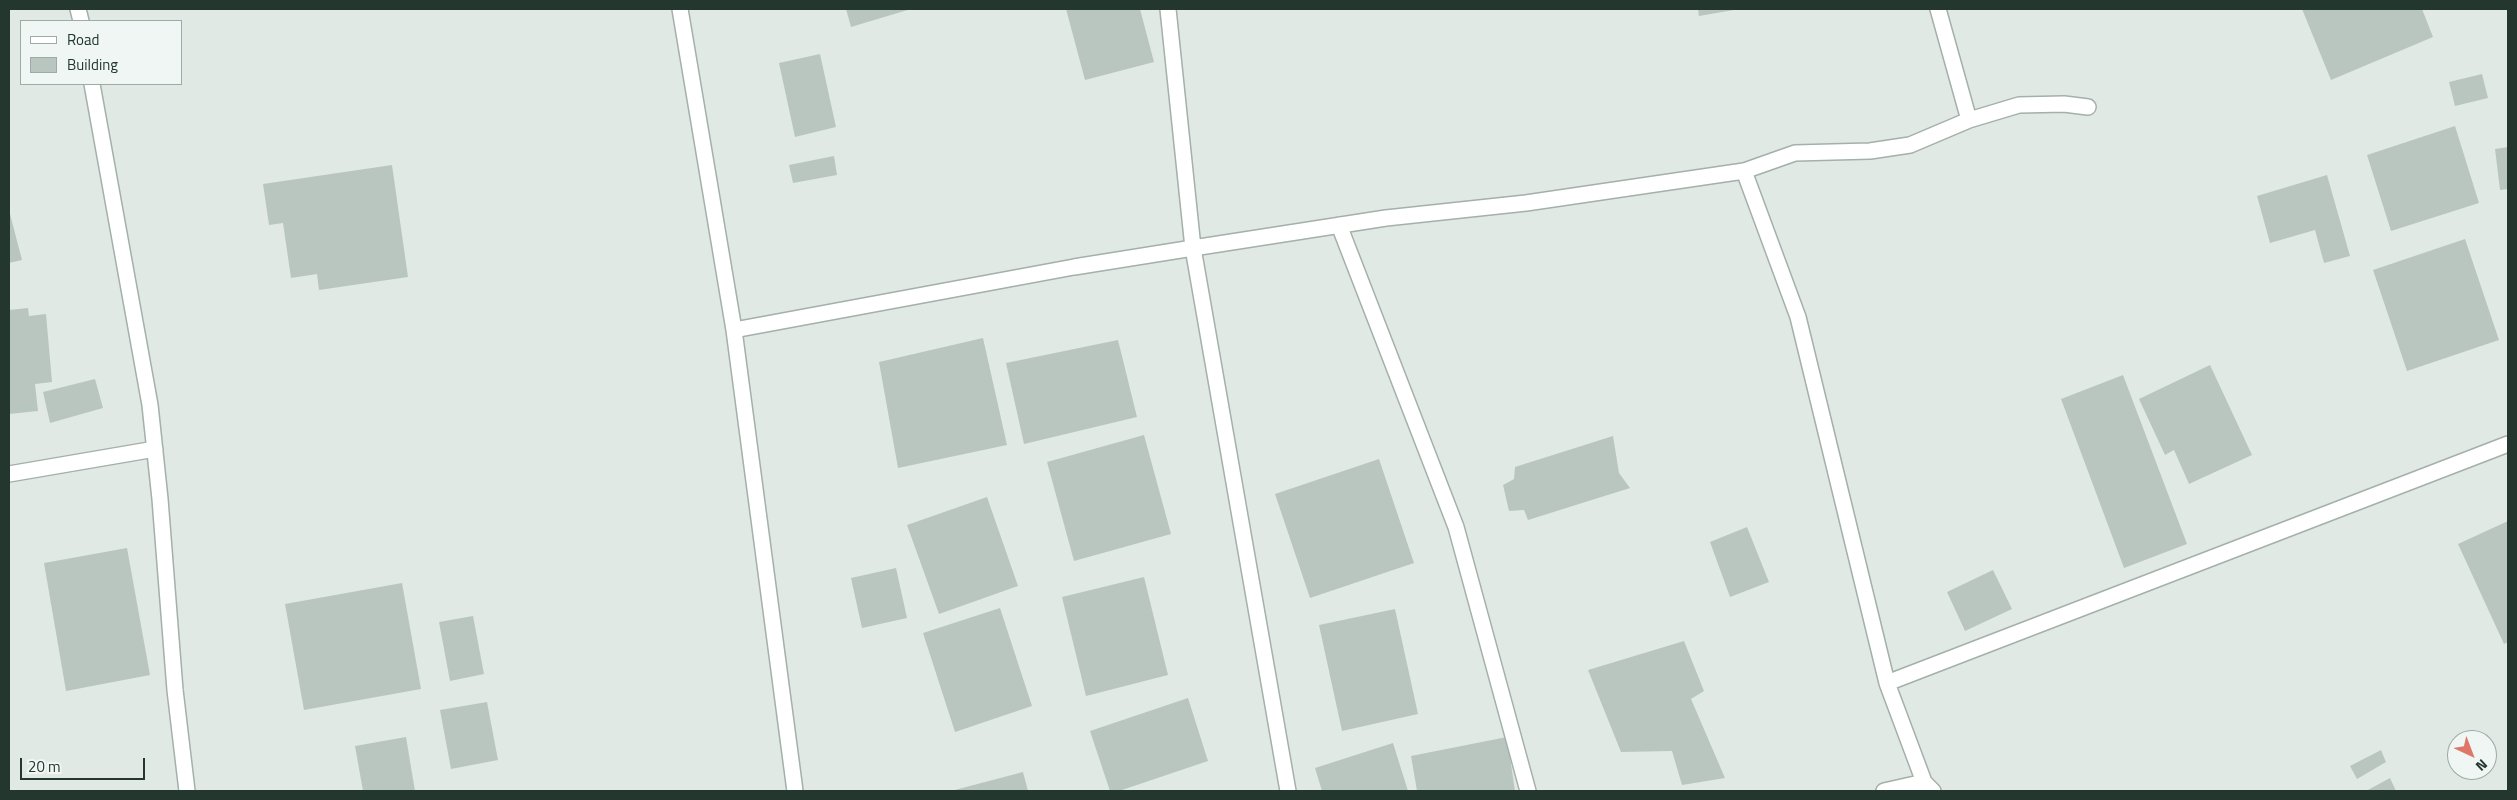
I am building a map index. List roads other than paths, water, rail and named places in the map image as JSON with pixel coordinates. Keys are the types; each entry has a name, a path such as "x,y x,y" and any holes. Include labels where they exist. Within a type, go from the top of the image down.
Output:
{"street":[{"path":"680,9 734,330 795,791"},
{"path":"1168,9 1193,248 1288,791"},
{"path":"1938,9 1969,120"},
{"path":"92,85 150,406 175,690 187,791"},
{"path":"734,330 1064,269 1339,225 1526,203 1744,171 1796,153 1870,151 1910,145 1969,120 2019,105 2064,104 2088,107"},
{"path":"1744,171 1798,317 1887,683 1929,786 1884,791"},
{"path":"1339,225 1456,527 1528,791"},
{"path":"1887,683 2508,444"},
{"path":"9,474 155,449"}]}
